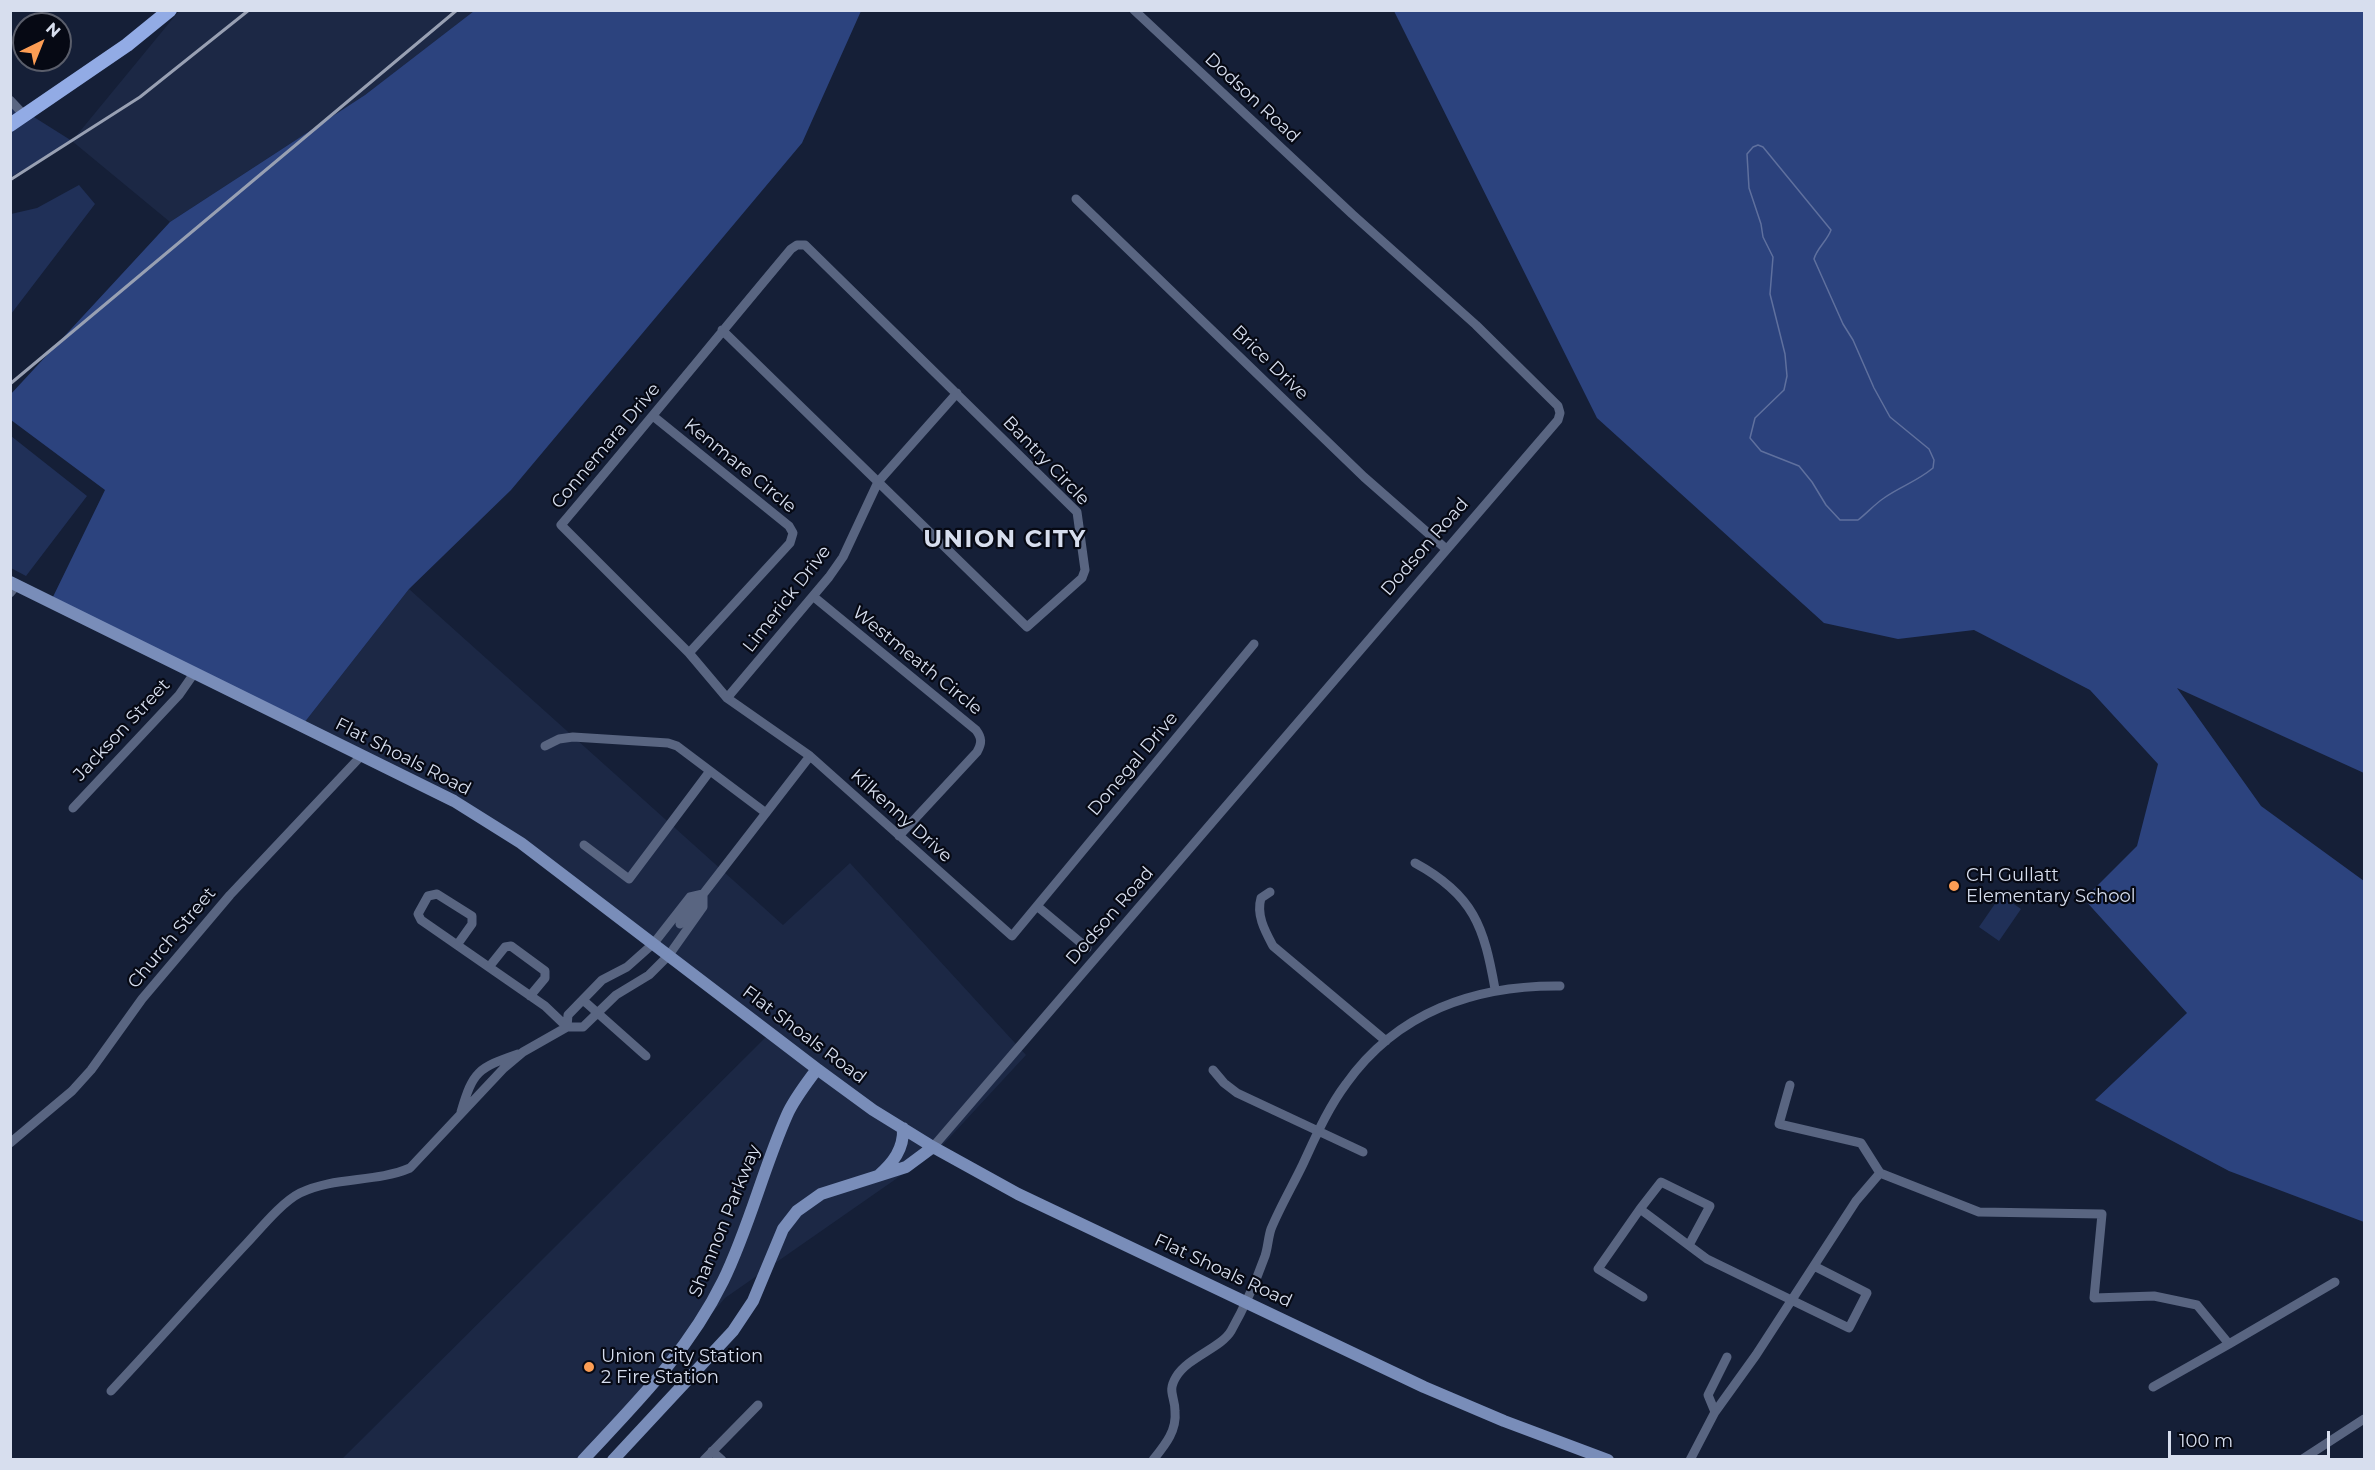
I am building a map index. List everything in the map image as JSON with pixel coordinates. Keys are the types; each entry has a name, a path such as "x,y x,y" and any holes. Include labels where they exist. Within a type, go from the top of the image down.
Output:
{"main road":[{"path":"10,125 127,45 171,10"}],"street":[{"name":"Dodson Road","path":"933,1147 1445,548 1558,420 1560,413 1558,406 1476,326 1352,214 1141,13"},
{"path":"10,100 25,116"},
{"name":"Brice Drive","path":"1076,199 1365,477 1445,548"},
{"name":"Bantry Circle","path":"797,245 804,245 1077,512 1085,570 1082,578 1027,627 723,330 791,249 797,245"},
{"name":"Connemara Drive","path":"689,653 561,525 723,330"},
{"name":"Limerick Drive","path":"727,698 813,597 843,557 878,482 957,393"},
{"name":"Kenmare Circle","path":"653,416 789,526 793,533 790,543 689,653"},
{"name":"Flat Shoals Road","path":"12,587 195,672 454,801 493,824 654,943 816,1070 933,1147 1018,1194 1434,1391 1504,1421 1608,1460"},
{"name":"Westmeath Circle","path":"813,597 976,730 980,736 981,744 977,752 899,836"},
{"name":"Donegal Drive","path":"1037,906 1254,644"},
{"name":"Kilkenny Drive","path":"689,653 727,698 810,756 1012,936 1037,906"},
{"name":"Jackson Street","path":"73,808 179,694 195,672"},
{"path":"545,746 573,737 668,743 677,746 766,813"},
{"name":"Church Street","path":"10,1143 72,1091 91,1070 142,999 208,920 362,755"},
{"path":"567,1027 568,1015 602,980 627,967 654,943 703,907 703,894 810,756"},
{"path":"584,845 629,879 710,771"},
{"path":"1415,863 1448,884 1472,913 1487,946 1495,989"},
{"path":"1270,892 1261,898 1258,907 1263,928 1273,946 1386,1041"},
{"path":"457,945 472,924 472,916 437,894 428,896 418,914 421,920 489,968 545,1006 567,1027"},
{"path":"111,1391 216,1276 297,1195 317,1185 394,1175 410,1168 504,1068 523,1052 567,1027 583,1027 616,995 649,975 669,955 690,897 703,894"},
{"path":"1037,906 1087,948"},
{"path":"489,968 505,947 511,946 546,971 544,978 530,996"},
{"path":"1154,1460 1167,1443 1174,1428 1175,1411 1170,1390 1176,1377 1185,1366 1230,1333 1265,1255 1271,1230 1319,1131 1347,1082 1386,1041 1433,1010 1495,989 1560,986"},
{"path":"583,1000 646,1056"},
{"path":"460,1114 469,1085 477,1073 488,1064 523,1052"},
{"name":"Shannon Parkway","path":"583,1460 683,1349 705,1315 724,1278 788,1114 816,1070"},
{"path":"1213,1070 1237,1093 1363,1152"},
{"path":"1790,1085 1779,1124 1861,1143 1880,1173 1979,1212 2102,1214 2094,1298 2154,1296 2197,1305 2229,1344"},
{"path":"875,1179 898,1155 903,1140 903,1128"},
{"path":"614,1460 733,1331 753,1300 783,1230 797,1211 821,1194 875,1179 906,1167 933,1147"},
{"path":"1690,1460 1715,1412 1756,1355 1856,1201 1880,1173"},
{"path":"1643,1297 1598,1269 1661,1182 1710,1206 1689,1245"},
{"path":"1640,1209 1707,1259 1849,1328 1867,1293 1814,1266"},
{"path":"2152,1387 2335,1282"},
{"path":"1715,1412 1708,1395 1727,1357"},
{"path":"704,1460 758,1405"},
{"path":"2301,1460 2364,1419"},
{"path":"712,1451 722,1460"}],"shaded area":[{"path":"179,11 474,11 365,95 170,222 72,141"},
{"path":"474,11 861,11 802,143 511,490 409,589 304,723 50,603 105,490 11,420 10,395 170,222 365,95"},
{"path":"1394,11 2364,11 2364,773 2177,688 2261,806 2364,881 2364,1222 2229,1171 2095,1100 2187,1013 2084,899 2137,846 2158,764 2090,690 1974,630 1898,639 1824,623 1597,418"},
{"path":"10,102 72,141 11,177 10,177"},
{"path":"1758,145 1763,147 1831,230 1814,259 1843,324 1890,417 1929,449 1934,460 1933,468 1884,498 1858,520 1840,520 1826,505 1799,466 1761,451 1750,438 1755,418 1784,390 1787,376 1785,354 1770,294 1773,257 1763,237 1749,188 1747,154"},
{"path":"79,185 95,204 11,314 11,214 37,208"},
{"path":"11,436 87,496 26,576 11,568"},
{"path":"409,589 783,925 850,863 1026,1055 939,1149 725,1298 590,1459 342,1459 772,1031 493,821 304,723"},
{"path":"2001,895 2021,909 1999,941 1979,927"}],"railway":[{"path":"10,180 140,97 249,10"},
{"path":"10,384 457,10"}],"place":[{"name":"CH Gullatt Elementary School","path":"1954,886"},
{"name":"Union City Station 2 Fire Station","path":"589,1367"}],"district":[{"name":"UNION CITY","path":"1005,540"}]}
